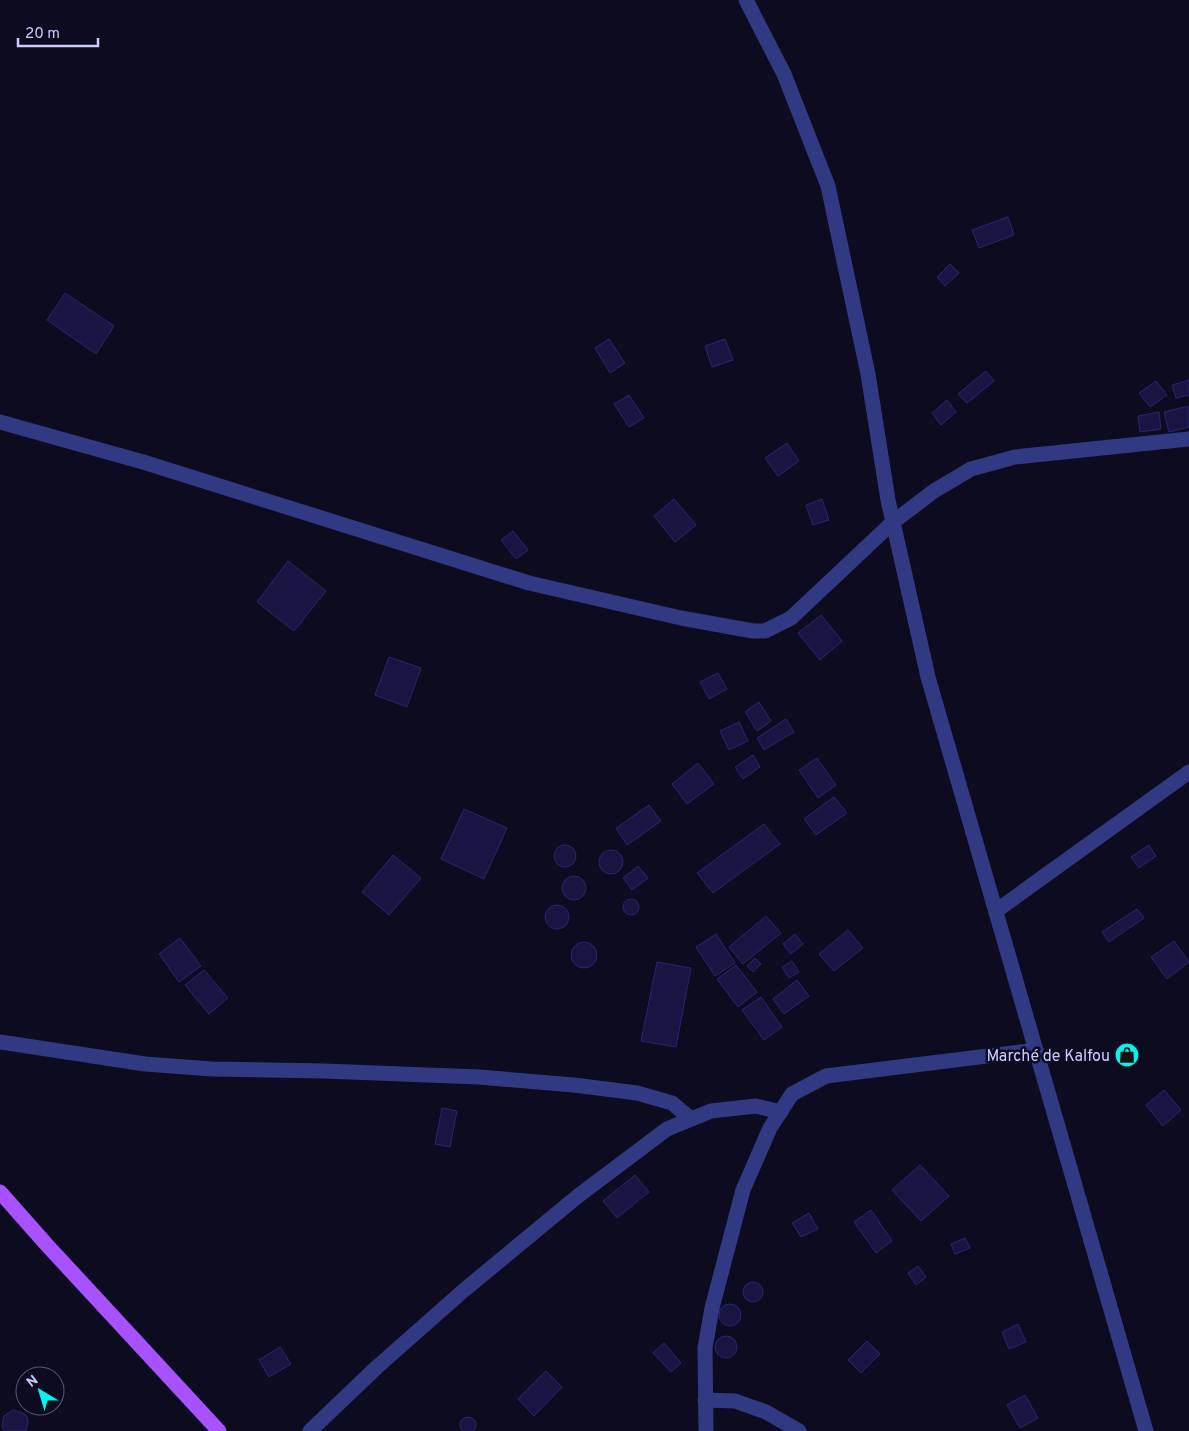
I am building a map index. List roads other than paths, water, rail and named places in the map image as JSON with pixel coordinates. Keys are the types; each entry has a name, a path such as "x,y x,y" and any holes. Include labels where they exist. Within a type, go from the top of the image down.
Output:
{"main road":[{"path":"0,1192 219,1431"}],"street":[{"path":"746,0 784,74 828,186 868,374 893,522 928,676 1146,1431"},
{"path":"0,422 143,462 529,583 681,618 753,631 765,631 791,618 893,522 934,491 971,469 1016,458 1189,439"},
{"path":"996,910 1189,772"},
{"path":"0,1042 145,1064 212,1070 324,1071 479,1077 574,1085 636,1093 672,1103 691,1119"},
{"path":"706,1431 705,1348 717,1290 743,1190 770,1128 792,1094 826,1076 1036,1050"},
{"path":"310,1431 377,1367 442,1310 578,1196 667,1129 711,1111 756,1106 781,1112"},
{"path":"705,1400 735,1401 766,1412 799,1431"}],"place":[{"name":"Marché de Kalfou","path":"1127,1055"}]}
